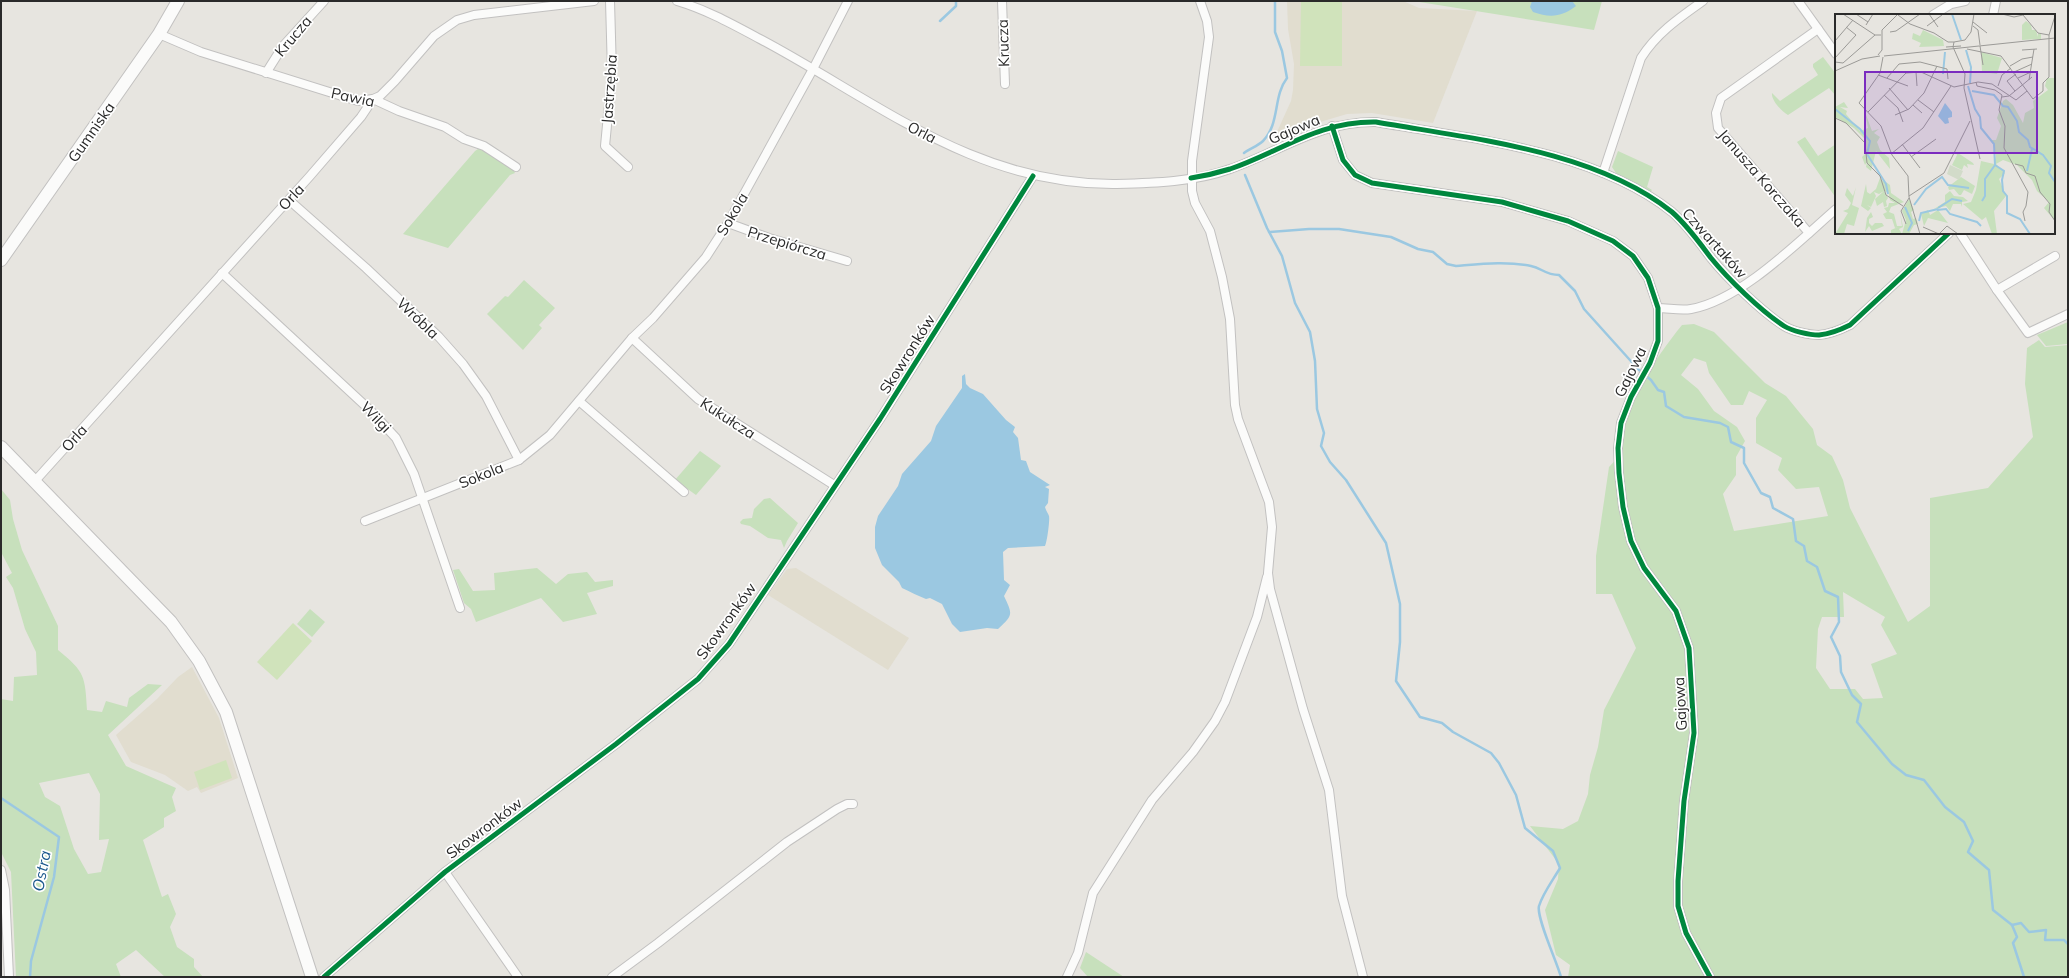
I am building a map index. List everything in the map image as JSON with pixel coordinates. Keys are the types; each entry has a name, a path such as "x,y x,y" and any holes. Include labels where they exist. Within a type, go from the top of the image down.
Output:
{"street":[{"name":"Gumniska","path":"1,260 159,34 178,1"},
{"name":"Krucza","path":"266,73 283,46 324,1"},
{"name":"Orla","path":"35,481 289,200 361,117 373,99 385,91 434,36 457,20 489,12 594,1"},
{"name":"Jastrzębia","path":"610,1 612,73 604,146 628,167"},
{"name":"Orla","path":"677,1 703,9 813,69 889,114 966,154 1033,176 1070,181 1114,184 1191,178"},
{"name":"Sokola","path":"365,521 519,460 550,435 632,338 653,318 706,257 728,223 813,69 848,1"},
{"name":"Krucza","path":"1002,1 1005,84"},
{"path":"1067,977 1078,953 1093,893 1152,800 1193,752 1225,702 1254,623 1268,573 1272,526 1267,494 1238,419 1235,405 1227,301 1210,231 1195,204 1191,178 1208,37 1207,22 1200,1"},
{"path":"1602,173 1641,58 1651,43 1663,30 1703,1"},
{"path":"1798,1 1835,53"},
{"path":"1935,14 1951,4 1964,1"},
{"path":"1993,14 1996,1"},
{"name":"Janusza Korczaka","path":"1809,233 1718,128 1716,113 1721,98 1818,29"},
{"name":"Pawia","path":"159,34 201,52 358,101 373,99 399,111 445,127 464,139 484,146 516,167"},
{"name":"Czwartaków","path":"1332,126 1350,122 1376,122 1537,151 1566,159 1602,173 1660,204 1684,223 1712,259 1740,289 1785,326 1818,335 1836,332 1850,325 1948,234"},
{"name":"Gajowa","path":"1191,178 1215,173 1242,164 1332,126 1343,160 1355,175 1372,183 1502,202 1568,221 1613,240 1633,256 1648,278 1658,308 1658,341 1647,369 1631,397 1619,431 1618,454 1621,497 1626,521 1635,550 1650,577 1676,611 1689,648 1694,733 1684,801 1678,881 1678,906 1686,933 1710,977"},
{"name":"Skowronków","path":"324,977 445,872 616,744 698,679 729,644 834,485 880,419 1033,176"},
{"name":"Wróbla","path":"289,200 366,268 439,337 463,364 486,396 519,460"},
{"path":"1658,308 1690,309 1714,302 1740,289 1835,210"},
{"name":"Przepiórcza","path":"728,223 769,238 847,261"},
{"path":"1961,234 1997,290 2028,333 2068,314"},
{"path":"1997,290 2055,256"},
{"name":"Wilgi","path":"222,273 384,423 396,438 406,456 460,608"},
{"name":"Kukułcza","path":"632,338 698,399 834,485"},
{"path":"579,401 684,492"},
{"path":"1,447 171,622 191,647 210,679 232,727 312,977"},
{"path":"1268,573 1270,588 1303,709 1329,790 1342,896 1363,977"},
{"path":"612,977 787,842 837,809 847,804 853,804"},
{"path":"1,870 5,890 8,977"},
{"name":"Skowronków","path":"445,872 518,977"}],"shaded area":[{"path":"1287,1 1403,1 1419,8 1477,11 1433,123 1372,113 1347,114 1320,122 1272,143 1291,101 1293,90 1294,64 1288,29"},
{"path":"796,568 909,638 888,670 768,595 787,569"},
{"path":"192,667 219,718 238,778 201,793 197,787 188,791 165,775 131,762 116,735 157,699 178,677"}],"green space":[{"path":"1413,1 1602,1 1594,30"},
{"path":"1301,2 1342,2 1342,66 1300,66"},
{"path":"1823,57 1835,73 1835,95 1829,88 1788,115 1780,109 1773,99 1772,93 1780,101 1818,75 1813,67 1813,64"},
{"path":"1805,137 1818,156 1835,145 1835,197 1797,142"},
{"path":"481,147 512,168 515,173 510,175 448,248 403,234 475,151"},
{"path":"1618,151 1653,167 1647,187 1652,190 1650,192 1615,176 1616,173 1612,167"},
{"path":"524,280 555,308 539,325 542,328 523,350 487,314 505,296 508,297"},
{"path":"2068,322 2068,344 2046,346 2037,335"},
{"path":"1694,324 1714,332 1765,383 1786,396 1813,429 1817,445 1832,456 1843,480 1850,508 1908,622 1930,606 1930,498 1988,488 2033,437 2025,384 2027,348 2039,340 2045,347 2068,345 2068,977 1568,977 1570,965 1556,955 1545,910 1558,879 1559,864 1530,826 1563,829 1578,821 1588,794 1590,775 1598,747 1604,710 1636,648 1612,594 1596,594 1596,556 1609,467 1621,454 1623,436 1633,402 1650,369 1682,325","holes":["1694,358 1706,362 1709,373 1731,405 1743,405 1749,391 1767,400 1756,418 1756,443 1782,458 1778,470 1796,489 1819,487 1828,516 1734,531 1723,494 1736,475 1736,457 1745,441 1737,427 1714,411 1698,389 1681,375","1843,592 1885,617 1881,625 1897,654 1871,664 1883,698 1863,699 1855,689 1830,689 1816,668 1818,629 1822,617 1844,617"]},
{"path":"700,451 721,466 696,495 675,480"},
{"path":"1,489 10,500 13,519 22,550 58,626 58,650 74,664 82,676 87,710 102,712 106,701 127,707 129,698 148,684 162,685 108,735 126,766 176,788 172,797 176,811 164,818 164,827 143,840 162,897 168,894 176,914 170,927 177,947 194,959 194,967 203,977 165,977 136,950 116,964 121,977 16,977 11,872 1,852 1,699 13,701 14,677 37,675 36,652 25,629 13,588 6,577 12,573 1,552","holes":["89,773 100,794 99,840 109,839 101,872 88,874 74,849 60,806 45,797 39,783"]},
{"path":"770,498 798,523 784,548 781,540 768,538 750,526 741,524 740,522 743,519 752,518 754,509 764,499"},
{"path":"537,568 556,584 568,574 587,572 595,582 613,580 613,586 587,593 597,614 563,622 541,598 476,622 471,609 464,603 453,570 459,569 473,591 495,590 494,573"},
{"path":"310,609 325,622 312,637 297,624"},
{"path":"293,623 312,641 277,680 257,662"},
{"path":"226,760 232,778 200,790 194,772"},
{"path":"1086,952 1124,977 1088,977 1080,968"}],"water":[{"path":"1532,1 1572,1 1576,6 1561,14 1550,16 1533,12 1530,7"},
{"path":"965,374 966,384 970,388 983,394 1006,420 1015,427 1013,432 1018,438 1021,460 1026,461 1030,472 1050,485 1045,487 1049,489 1048,503 1045,507 1049,516 1049,526 1045,546 1008,548 1003,552 1004,580 1010,585 1004,596 1010,611 1007,621 998,629 987,628 960,632 952,624 942,604 930,598 923,598 902,588 899,582 882,565 875,548 875,527 878,516 898,486 902,474 931,441 936,426 962,388 962,376"}],"waterway":[{"path":"940,21 956,6 956,1"},
{"path":"1244,153 1261,143 1268,134 1272,127 1280,93 1287,78 1282,51 1275,32 1275,1"},
{"path":"1245,175 1267,228 1282,256 1295,303 1310,332 1315,361 1317,409 1324,433 1321,446 1330,462 1346,480 1386,543 1400,604 1400,642 1396,681 1420,717 1442,723 1453,732 1491,753 1499,763 1516,795 1525,828 1553,851 1560,868 1543,896 1539,906 1539,912 1561,977"},
{"path":"1269,232 1309,229 1339,229 1391,237 1418,249 1433,252 1447,264 1456,266 1494,263 1522,264 1538,268 1550,274 1559,275 1575,291 1584,309 1638,369 1651,380 1658,390 1664,392 1666,406 1684,417 1720,423 1728,427 1731,442 1744,448 1744,463 1761,493 1770,497 1773,508 1793,519 1796,541 1804,546 1807,561 1817,567 1825,591 1838,597 1839,622 1831,637 1840,656 1841,672 1852,695 1861,704 1857,722 1892,764 1906,775 1924,780 1945,807 1964,822 1973,841 1968,852 1989,870 1993,910 2012,925 2021,923 2029,932 2046,930 2045,940 2064,940 2068,944"},
{"name":"Ostra","path":"1,798 59,837 54,877 31,961 30,977"},
{"path":"2012,925 2017,937 2013,943 2024,977"}],"cycle path":[{"path":"1191,178 1230,169 1301,138 1336,126 1355,123 1376,122 1531,150 1606,174 1641,191 1672,212 1688,228 1726,275 1765,312 1787,328 1815,335 1831,333 1850,325 1948,234"},
{"path":"1332,126 1343,160 1355,175 1372,183 1502,202 1568,221 1613,241 1633,256 1648,278 1658,308 1658,341 1650,363 1631,397 1621,423 1618,448 1619,473 1623,507 1631,541 1644,568 1676,611 1689,648 1694,733 1684,801 1678,881 1678,906 1686,933 1710,977"},
{"path":"324,977 445,872 616,744 698,679 729,644 880,419 1033,176"}]}
